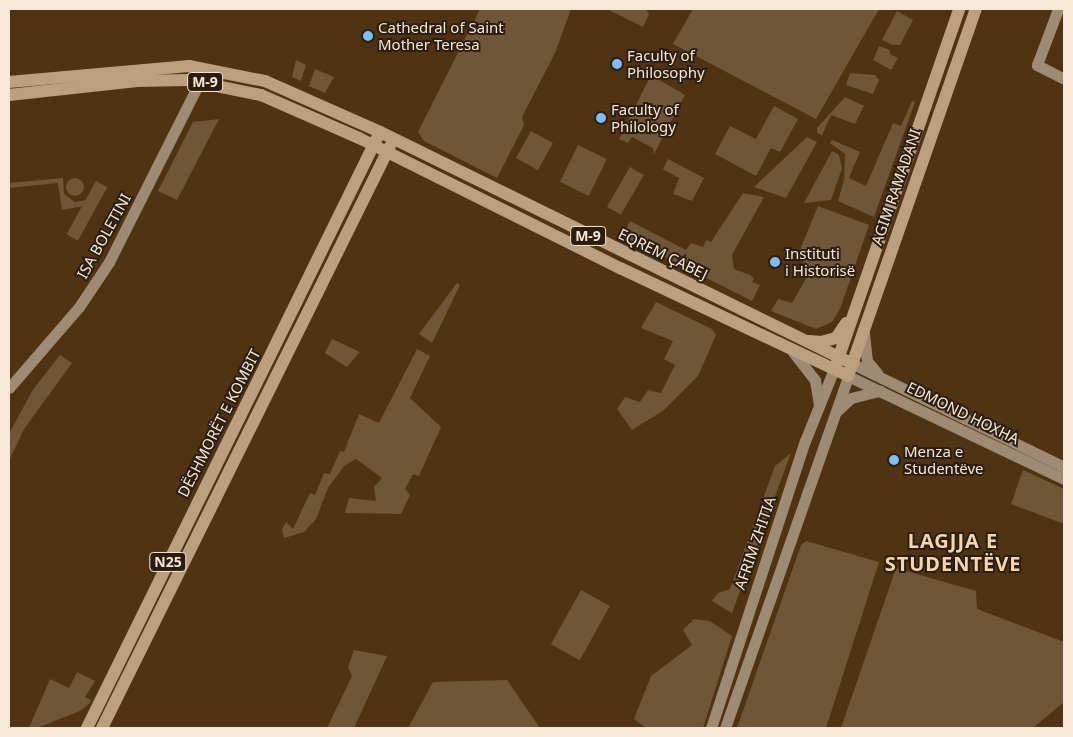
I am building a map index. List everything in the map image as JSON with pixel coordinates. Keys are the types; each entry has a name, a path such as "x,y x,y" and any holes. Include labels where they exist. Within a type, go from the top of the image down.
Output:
{"main road":[{"name":"AGIM RAMADANI","path":"836,363 959,9"},
{"name":"AGIM RAMADANI","path":"851,370 976,9"},
{"path":"1058,9 1037,65 1064,79"},
{"name":"M-9","path":"9,82 165,67 212,69 274,84 380,132"},
{"name":"M-9","path":"9,95 137,82 200,81 261,95 387,152"},
{"name":"ISA BOLETINI","path":"9,388 78,308 109,262 200,81"},
{"name":"DËSHMORËT E KOMBIT","path":"87,728 380,132"},
{"name":"EQREM ÇABEJ","path":"380,132 798,338 836,363 851,370"},
{"name":"DËSHMORËT E KOMBIT","path":"102,728 394,139"},
{"name":"EQREM ÇABEJ","path":"387,152 792,351 836,363"},
{"path":"798,338 821,342 836,338 855,311"},
{"path":"832,416 851,398 886,387 868,364 864,328"},
{"path":"792,351 815,380 818,409"},
{"name":"AFRIM ZHITIA","path":"710,728 818,409 836,363"},
{"path":"725,728 832,416 851,370"},
{"name":"EDMOND HOXHA","path":"851,370 1064,479"},
{"name":"EDMOND HOXHA","path":"886,387 1064,467"}],"shaded area":[{"path":"480,9 571,9 555,53 522,117 524,125 497,178 424,141 418,132"},
{"path":"607,9 646,9 649,14 643,27"},
{"path":"693,9 879,9 816,119 673,44"},
{"path":"897,11 913,20 900,45 893,45 882,40"},
{"path":"879,46 890,50 890,54 898,58 891,70 873,60"},
{"path":"296,60 306,65 301,81 292,77"},
{"path":"315,69 334,77 325,93 309,86"},
{"path":"850,73 875,75 879,80 873,94 846,85"},
{"path":"651,75 685,95 654,154 653,148 632,137 628,143 619,139"},
{"path":"845,97 864,106 855,124 831,115 822,135 817,133 817,128"},
{"path":"912,101 915,102 874,217 838,201 844,180 845,154 830,143 832,140 860,152 849,178 866,186 893,123 901,126"},
{"path":"774,106 798,119 780,152 771,148 756,176 715,154 730,126 756,139"},
{"path":"219,119 177,200 158,191 193,122"},
{"path":"531,131 553,143 538,170 516,158"},
{"path":"807,137 817,142 786,198 754,187"},
{"path":"578,145 607,159 589,196 560,182"},
{"path":"832,151 839,155 842,168 831,200 804,203"},
{"path":"668,159 704,178 692,201 673,194 679,178 663,169"},
{"path":"630,167 644,175 621,215 607,207"},
{"path":"63,178 64,194 75,202 86,200 83,206 62,210 58,183 9,188 9,183"},
{"path":"75,178 81,181 84,187 81,193 75,196 69,193 66,187 69,181"},
{"path":"96,181 107,187 78,241 66,234"},
{"path":"743,193 764,197 732,255 734,269 750,275 754,279 752,282 760,285 752,301 623,236 630,221 686,250 691,243 703,247 706,240 711,242"},
{"path":"818,206 869,225 840,309 832,322 816,329 771,311 778,299 792,303 807,277 808,269 798,255"},
{"path":"457,283 460,285 432,343 419,334"},
{"path":"656,302 712,329 716,335 698,376 664,410 632,430 617,409 625,397 640,402 648,390 661,393 675,365 664,359 673,341 641,328"},
{"path":"332,339 360,352 347,367 325,353"},
{"path":"417,349 430,356 410,398 441,427 419,476 413,474 405,489 410,495 401,514 345,513 349,498 376,501 374,487 382,478 356,459 344,466 328,488 316,519 304,532 284,538 282,530 286,522 293,529 310,493 315,495 324,473 330,474 340,451 344,452 359,414 379,423"},
{"path":"60,355 72,363 24,429 9,461 9,434 32,391"},
{"path":"791,453 732,613 712,601 718,593 730,589 775,466"},
{"path":"1023,470 1064,489 1064,524 1011,504"},
{"path":"806,541 879,562 826,728 737,728 801,545"},
{"path":"896,568 976,591 977,609 1064,642 1064,702 1033,728 841,728"},
{"path":"581,590 610,606 580,660 551,644"},
{"path":"694,619 710,621 732,636 703,728 646,728 634,719 651,676 692,645 683,630"},
{"path":"354,650 387,656 354,728 327,728 352,676 348,667"},
{"path":"77,672 95,681 85,697 91,700 90,703 80,711 37,728 29,728 50,679 69,688"},
{"path":"507,680 540,728 408,728 433,682"}],"place":[{"name":"Cathedral of Saint Mother Teresa","path":"368,36"},
{"name":"Faculty of Philosophy","path":"617,64"},
{"name":"Faculty of Philology","path":"601,118"},
{"name":"Instituti i Historisë","path":"775,262"},
{"name":"Menza e Studentëve","path":"894,460"}],"district":[{"name":"LAGJJA E STUDENTËVE","path":"953,552"}]}
